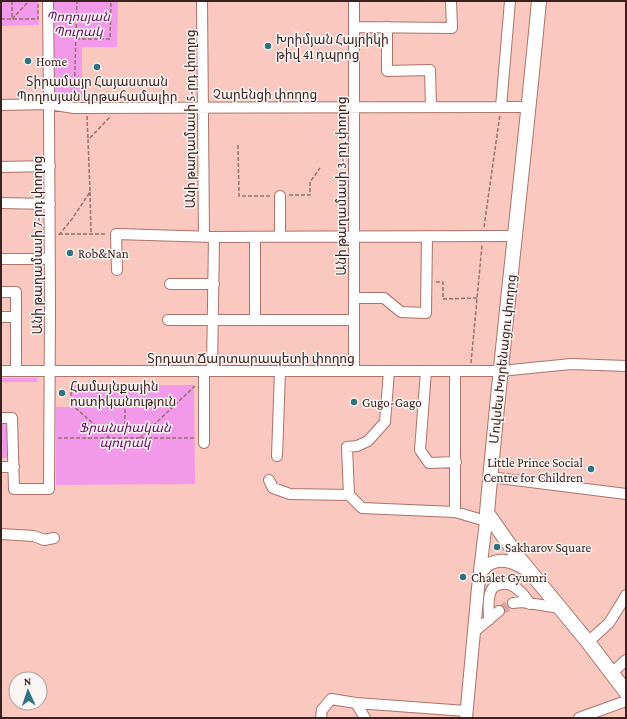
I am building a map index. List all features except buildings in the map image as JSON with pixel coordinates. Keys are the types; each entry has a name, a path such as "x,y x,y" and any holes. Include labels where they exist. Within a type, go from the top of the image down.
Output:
{"highway":[{"name":"Մովսես Խորենացու փողոց","path":"487,517 514,236 529,107 539,1"},
{"path":"487,517 588,642 626,692"}],"main road":[{"name":"Մովսես Խորենացու փողոց","path":"466,715 487,517"},
{"path":"481,572 490,563 502,561 517,564 531,573"}],"street":[{"name":"Անի թաղամասի 7-րդ փողոց","path":"14,467 14,489 49,489 50,104 48,1"},
{"name":"Անի թաղամասի 5-րդ փողոց","path":"202,1 203,107 209,237 214,284 204,441"},
{"name":"Անի թաղամասի 3-րդ փողոց","path":"354,1 354,371"},
{"path":"354,27 452,28 451,1"},
{"path":"501,107 510,1"},
{"path":"387,28 387,71 430,70 431,107"},
{"name":"Չարենցի փողոց","path":"1,105 50,104 74,108 529,107"},
{"path":"1,167 50,166"},
{"path":"280,196 280,236"},
{"path":"1,203 50,204"},
{"path":"117,270 116,234 209,237 514,236"},
{"path":"254,236 255,320"},
{"path":"354,298 384,298 401,312 426,313 427,236"},
{"path":"1,259 50,259"},
{"path":"170,284 214,284"},
{"path":"1,292 16,292 16,371"},
{"path":"1,317 16,317"},
{"path":"168,320 354,320"},
{"name":"Տրդատ Ճարտարապետի փողոց","path":"1,371 501,371 571,364 626,366"},
{"path":"278,456 280,371"},
{"path":"389,371 385,422 368,441 357,446 348,447 349,495 362,508 455,512 487,517"},
{"path":"426,371 420,450 429,463 456,462"},
{"path":"455,512 456,371"},
{"path":"1,418 12,418 14,467 1,467"},
{"path":"490,477 626,494"},
{"path":"269,480 273,488 290,494 349,495"},
{"path":"1,534 34,536 44,540 54,538"},
{"path":"489,620 489,599 491,590 496,586 510,584 524,594 530,604"},
{"path":"588,642 609,622 626,595"},
{"path":"513,603 522,602 560,608"},
{"path":"474,632 499,611"},
{"path":"612,673 626,660"},
{"path":"321,718 322,710 331,699 466,715"},
{"path":"578,718 626,701"},
{"path":"356,703 365,718"}],"path":[{"path":"12,1 12,19"},
{"path":"12,19 29,1"},
{"path":"1,19 38,19 38,1"},
{"path":"74,108 76,1"},
{"path":"76,39 110,39 111,1"},
{"path":"87,108 90,233"},
{"path":"88,140 111,116 110,108"},
{"path":"238,145 239,196 310,195 310,182 320,168"},
{"path":"56,240 90,192"},
{"path":"59,234 116,234"},
{"path":"426,282 443,282 443,298 477,298"},
{"path":"140,438 197,384"},
{"path":"125,385 125,438"},
{"path":"71,386 71,404 110,438"},
{"path":"49,438 140,438 204,441"}],"green space":[{"path":"1,1 38,1 39,25 1,26"},
{"name":"Պողոսյան Պուրակ","path":"53,1 118,1 117,47 82,47 82,98 53,98"},
{"path":"1,378 37,378 37,382 1,382"},
{"name":"Ֆրանսիական պուրակ","path":"194,385 195,484 56,485 56,407 71,407 71,386"},
{"path":"1,424 9,424 9,458 1,458"}],"tunnel":[{"path":"499,611 513,603"}],"place":[{"name":"Խրիմյան Հայրիկի թիվ 41 դպրոց","path":"268,46"},
{"name":"Home","path":"28,61"},
{"name":"Տիրամայր Հայաստան Պողոսյան կրթահամալիր","path":"97,67"},
{"name":"Rob&Nan","path":"70,253"},
{"name":"Համայնքային ոստիկանություն","path":"62,393"},
{"name":"Gugo-Gago","path":"354,402"},
{"name":"Little Prince Social Centre for Children","path":"591,469"},
{"name":"Sakharov Square","path":"497,547"},
{"name":"Chalet Gyumri","path":"463,577"}]}
